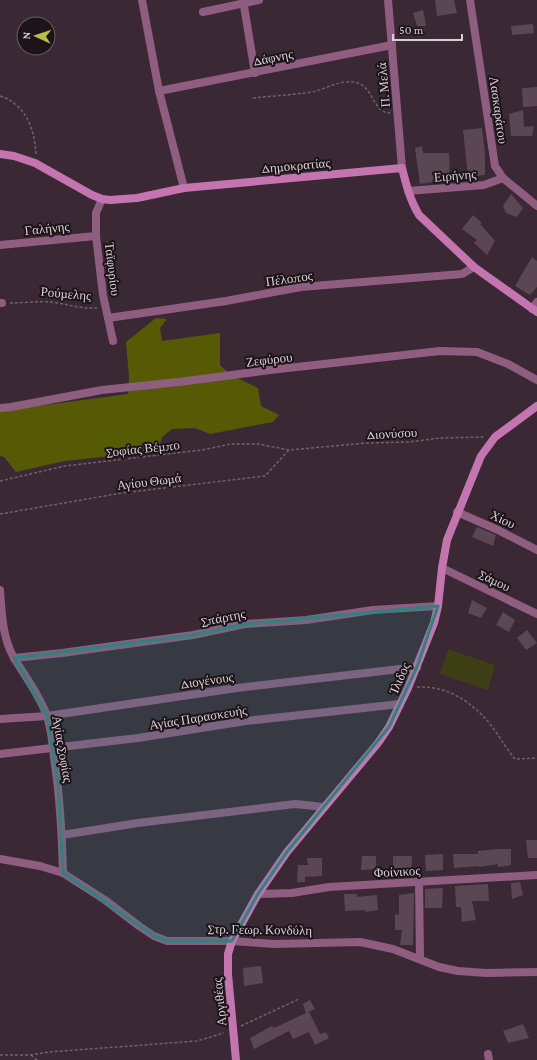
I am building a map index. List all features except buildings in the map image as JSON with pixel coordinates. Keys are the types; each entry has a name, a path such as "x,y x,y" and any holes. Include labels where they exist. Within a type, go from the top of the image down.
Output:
{"street":[{"path":"142,0 159,91 184,188"},
{"path":"203,12 259,0"},
{"name":"Π. Μελά","path":"388,0 402,168"},
{"name":"Λασκαράτου","path":"470,0 495,166 503,178 537,206"},
{"path":"244,2 255,73"},
{"name":"Δάφνης","path":"159,91 392,45"},
{"name":"Δημοκρατίας","path":"0,154 14,156 35,163 82,190 102,199 118,201 184,188 402,168"},
{"path":"402,168 408,191 419,215 474,267 534,311 537,302"},
{"name":"Ειρήνης","path":"408,191 484,185 503,178"},
{"name":"Ταϊφυρίου","path":"102,199 96,212 96,236 103,295 113,341"},
{"name":"Γαλήνης","path":"0,244 96,236"},
{"name":"Πέλοπος","path":"108,318 226,301 301,287 462,274 474,267"},
{"name":"Ζεφύρου","path":"0,408 11,408 102,390 440,351 477,352 508,364 537,380"},
{"name":"Ίλιδος","path":"232,941 258,894 287,852 378,743 389,727 417,667 434,622 438,606 447,540 457,512 481,456 495,437 537,406"},
{"name":"Χίου","path":"457,512 498,530 537,550"},
{"name":"Σάμου","path":"442,568 537,614"},
{"name":"Αγίας Σοφίας","path":"0,590 2,624 8,643 14,658 31,685 47,716 58,783 63,873"},
{"name":"Σπάρτης","path":"14,658 193,635 245,624 306,620 373,610 438,606"},
{"name":"Διογένους","path":"0,719 47,716 245,687 417,667"},
{"name":"Αγίας Παρασκευής","path":"0,754 138,738 246,721 400,704"},
{"path":"62,835 138,823 295,804 324,807"},
{"name":"Στρ. Γεωρ. Κονδύλη","path":"0,859 40,866 63,873 106,900 154,936 167,940 232,941 274,944 360,942 393,949 440,967 458,971 487,973 537,972"},
{"name":"Φοίνικος","path":"258,894 292,893 329,887 537,874"},
{"path":"419,882 420,959"},
{"name":"Αργιθέας","path":"232,941 228,954 228,974 236,1060"}],"path":[{"path":"253,98 314,91 330,86 355,82 365,86 379,109 387,113 398,113"},
{"path":"0,96 19,107 28,118 32,126 36,144 35,163"},
{"name":"Ρούμελης","path":"1,303 48,302 83,308 106,307"},
{"name":"Διονύσου","path":"289,450 367,443 408,442 440,438 495,437"},
{"name":"Σοφίας Βέμπο","path":"0,481 65,466 202,450 231,444 258,444 289,450"},
{"name":"Αγίου Θωμά","path":"0,514 122,493 265,476 289,450"},
{"path":"408,688 427,687 445,690 460,698 483,717 515,759 537,758"},
{"path":"0,1055 31,1055 197,1042 234,1030 299,999"},
{"path":"31,1055 37,1060"}],"highlighted area":[{"path":"438,606 417,667 389,727 287,852 258,894 232,941 167,941 154,936 63,873 58,783 47,716 14,658 193,635 245,624"}],"green space":[{"path":"448,649 495,665 488,690 440,674"}],"shaded area":[{"path":"156,318 167,319 160,328 162,341 220,333 220,365 231,375 258,388 261,406 279,415 273,422 210,434 195,428 172,429 162,437 158,451 65,461 16,472 4,457 0,456 0,411 128,394 129,377 126,342"}]}
